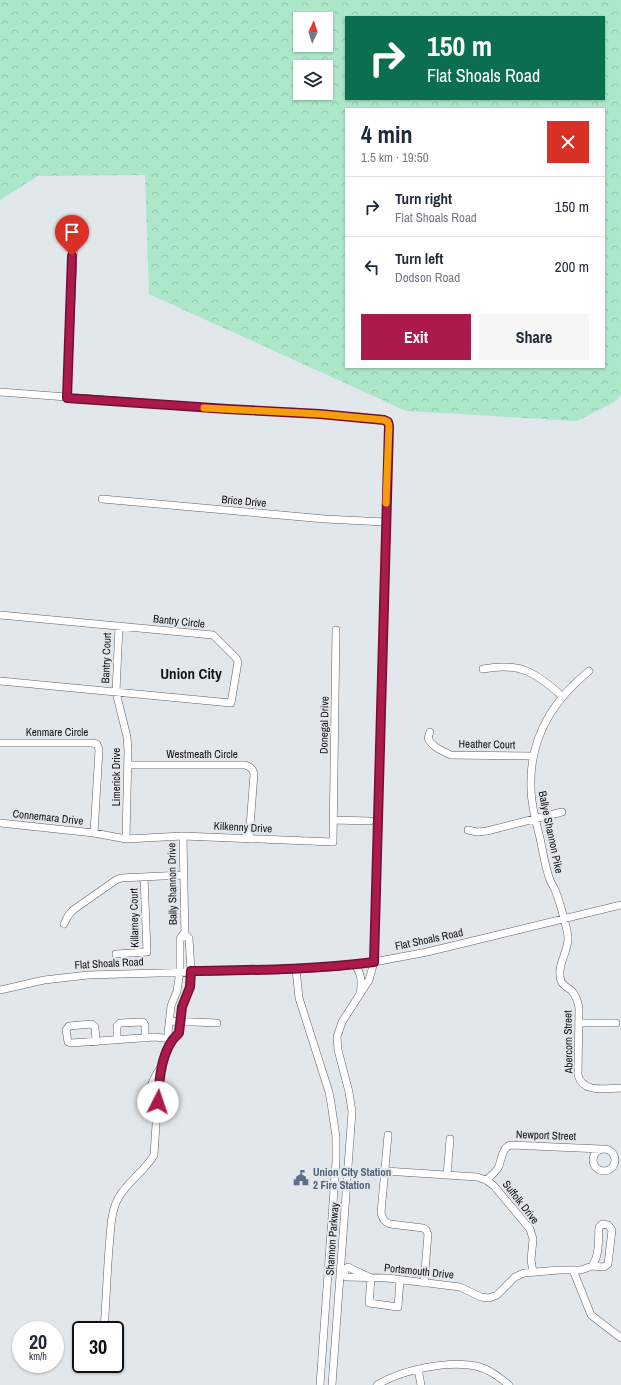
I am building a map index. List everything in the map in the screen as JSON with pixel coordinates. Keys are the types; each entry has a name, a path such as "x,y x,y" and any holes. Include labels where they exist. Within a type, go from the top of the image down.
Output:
{"street":[{"path":"67,398 74,237"},
{"name":"Shannon Parkway","path":"0,392 67,398 320,414 384,420 388,422 374,962 369,980 342,1022 337,1037 338,1050 349,1092 352,1112 332,1385"},
{"name":"Brice Drive","path":"102,500 326,519 385,522"},
{"name":"Bantry Circle","path":"0,615 213,635 236,658 238,662 231,703 0,681"},
{"name":"Bantry Court","path":"116,692 119,626"},
{"name":"Donegal Drive","path":"334,820 336,630"},
{"path":"483,669 504,666 526,670 544,679 562,696"},
{"name":"Ballye Shannon Pike","path":"564,919 556,892 550,879 536,819 531,788 531,772 533,756 543,726 553,708 575,682 589,671"},
{"name":"Limerick Drive","path":"116,692 127,737 128,765 126,839"},
{"name":"Heather Court","path":"430,732 428,738 430,743 451,755 533,756"},
{"name":"Kenmare Circle","path":"0,743 97,744 99,750 94,833"},
{"name":"Westmeath Circle","path":"128,765 250,766 254,774 250,839"},
{"path":"468,830 477,832 487,831 562,812"},
{"path":"334,820 370,821"},
{"name":"Kilkenny Drive","path":"94,833 126,839 182,836 334,842 334,820"},
{"name":"Connemara Drive","path":"0,823 94,833"},
{"name":"Bally Shannon Drive","path":"104,1321 108,1256 114,1206 120,1195 149,1163 154,1155 159,1079 162,1065 172,1038 179,1033 182,1007 190,987 191,971 180,939 184,933 182,836"},
{"path":"64,924 73,910 116,880 121,878 183,876"},
{"name":"Killarney Court","path":"116,954 147,952 144,877"},
{"name":"Flat Shoals Road","path":"0,990 68,976 191,971 296,969 374,962 427,952 621,905"},
{"name":"Abercorn Street","path":"564,919 568,938 560,968 560,976 562,984 572,991 577,999 579,1008 578,1075 580,1080 587,1087 621,1088"},
{"name":"Bally Shannon Drive","path":"172,1038 168,1033 171,1006 177,991 185,954"},
{"path":"354,964 361,977 359,996"},
{"name":"Shannon Parkway","path":"296,969 299,998 329,1092 334,1115 336,1137 336,1161 320,1385"},
{"path":"170,1021 217,1023"},
{"path":"117,1040 117,1026 120,1023 143,1022 145,1025 145,1038"},
{"path":"579,1023 616,1023"},
{"path":"96,1042 155,1037 172,1038"},
{"path":"388,1135 381,1213 383,1220 390,1224 422,1228 426,1230 428,1234 424,1283"},
{"path":"448,1176 450,1139"},
{"name":"Newport Street","path":"486,1180 496,1170 506,1146 601,1149"},
{"name":"Suffolk Drive","path":"384,1171 477,1177 486,1180 494,1186 530,1229 533,1239 531,1260 533,1272"},
{"name":"Portsmouth Drive","path":"400,1280 398,1307 369,1303 371,1278 400,1280 460,1287 481,1297 489,1298 497,1295 515,1277 524,1273 582,1270 592,1266 604,1267 608,1264 612,1230 608,1225 602,1224 599,1227 598,1256 592,1266"},
{"path":"573,1270 591,1315 621,1338"},
{"path":"377,1385 390,1378 418,1369 434,1366 463,1365 476,1366 488,1371 509,1385"},
{"path":"418,1369 421,1385"}],"green space":[{"path":"0,0 621,0 621,395 614,402 577,421 406,411 149,294 145,175 38,176 0,200"}],"slow traffic":[{"path":"204,408 320,414 384,420 388,422 386,503"}],"place":[{"name":"Union City Station 2 Fire Station","path":"301,1178"}],"district":[{"name":"Union City","path":"191,673"}],"route":[{"path":"72,256 67,398 320,414 384,420 388,422 389,426 385,522 374,962 334,967 296,969 191,971 190,987 182,1007 179,1033 172,1038 162,1065 159,1079 158,1102"}]}
